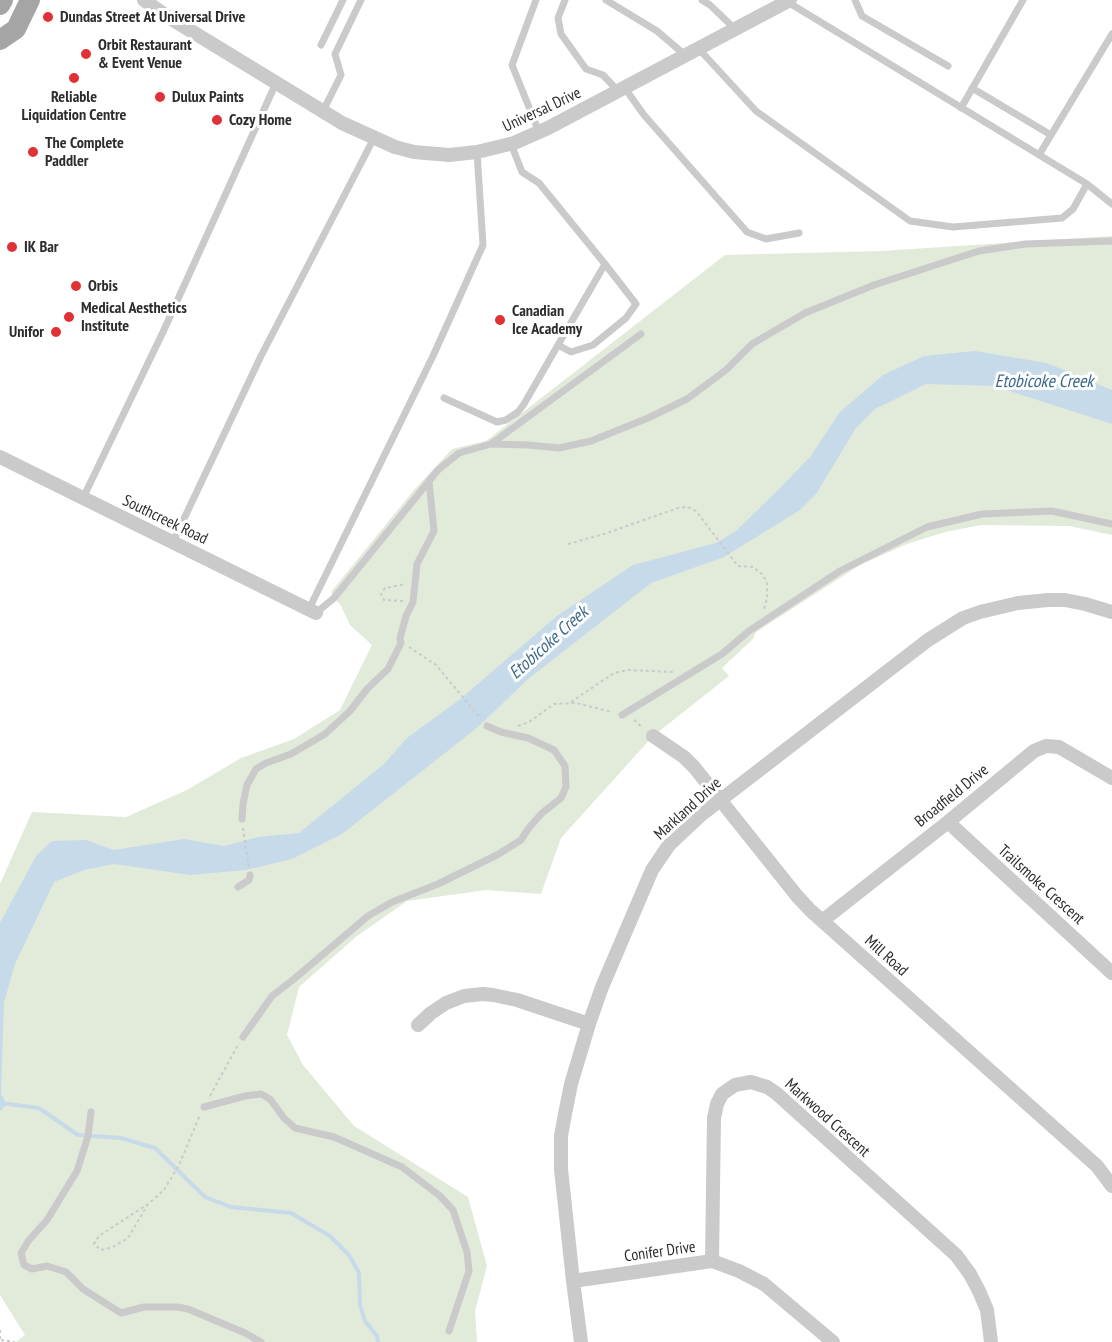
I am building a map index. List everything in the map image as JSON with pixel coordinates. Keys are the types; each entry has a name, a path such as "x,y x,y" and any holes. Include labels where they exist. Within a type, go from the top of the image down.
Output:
{"main road":[{"path":"0,5 3,0"},
{"path":"0,40 16,29 30,0"}],"street":[{"name":"Universal Drive","path":"144,0 342,123 395,147 414,152 449,155 477,152 511,144 539,132 787,1"},
{"name":"Southcreek Road","path":"0,457 313,611"},
{"name":"Markland Drive","path":"581,1342 561,1169 561,1136 571,1084 602,987 652,870 669,845 701,815 928,639 963,618 1018,603 1048,600 1065,600 1112,612"},
{"name":"Mill Road","path":"653,736 684,757 797,896 822,921 1097,1166 1112,1186"},
{"name":"Broadfield Drive","path":"822,921 1034,751 1046,746 1059,747 1112,778"},
{"name":"Trailsmoke Crescent","path":"948,822 1112,973"},
{"path":"418,1025 446,1003 464,996 483,994 517,1000 589,1024"},
{"name":"Markwood Crescent","path":"712,1261 714,1118 717,1104 722,1094 735,1085 751,1082 767,1087 776,1093 956,1255 974,1282 987,1310 991,1342"},
{"name":"Conifer Drive","path":"573,1281 712,1261 764,1284 834,1342"}],"lane":[{"path":"321,45 343,0"},
{"path":"323,111 341,75 335,54 361,0"},
{"path":"536,0 512,65 539,132"},
{"path":"565,0 558,18 561,34 586,69 603,75 621,89 747,232 766,239 800,233"},
{"path":"606,0 692,52 756,111 910,221 953,227 1062,218 1072,209 1087,184"},
{"path":"702,0 735,29"},
{"path":"855,0 862,16 948,66"},
{"path":"961,108 1023,0"},
{"path":"787,1 1087,184 1112,204"},
{"path":"1039,155 1112,34"},
{"path":"82,498 163,332 276,82"},
{"path":"972,88 1051,135"},
{"path":"173,542 261,356 374,138"},
{"path":"511,144 522,172 539,183 636,304 626,318 593,345 572,352 558,345"},
{"path":"313,611 483,245 477,152"},
{"path":"313,611 334,598 438,470 459,453 490,444 558,448 591,441 687,399 726,370 752,345 805,313 874,285 934,265 980,251 1025,244 1112,241"},
{"path":"444,398 497,422 506,420 518,412 605,264"},
{"path":"490,444 641,334"},
{"path":"242,819 247,785 256,769 291,754 325,734 350,711 367,689 388,669 401,643 400,638 406,616 413,602 417,564 434,531 429,481"},
{"path":"622,715 722,654 749,631 840,571 927,527 982,513 1052,511 1112,525"},
{"path":"243,1037 272,996 368,916 392,902 438,884 497,855 521,840 542,813 561,798 566,788 565,766 554,750 528,738 501,732 487,726"},
{"path":"238,887 249,880 250,875"},
{"path":"204,1107 261,1094 270,1099 284,1118 295,1128 334,1137 402,1167 440,1196 453,1210 467,1252 469,1271 448,1331"},
{"path":"92,1112 88,1136 77,1171 47,1220 21,1253 24,1265 32,1269 47,1266 66,1272 83,1289 121,1313 144,1307 188,1309 261,1342"}],"path":[{"path":"568,544 678,508 688,507 696,511 738,566 753,567 762,574 767,582 767,598 758,626"},
{"path":"413,602 384,600 381,594 385,588 415,582"},
{"path":"401,643 436,665 487,726"},
{"path":"569,703 614,673 628,670 668,673 695,670"},
{"path":"501,732 529,722 554,704 576,702 631,717 653,736"},
{"path":"242,819 250,875"},
{"path":"148,1204 128,1238 113,1247 101,1250 94,1244 99,1236 148,1204 164,1190 179,1166"},
{"path":"0,1330 0,1341 15,1342"}],"green space":[{"path":"1112,236 1112,535 1069,526 981,525 945,532 907,544 860,565 756,632 753,639 722,668 729,676 653,736 561,838 541,894 486,890 407,901 357,936 299,987 287,1035 303,1065 354,1126 468,1197 487,1266 475,1311 477,1342 16,1342 25,1335 0,1295 0,884 32,812 126,817 187,790 241,758 294,739 340,710 372,645 350,625 340,604 331,592 414,490 452,449 486,441 725,255 881,251"}],"water":[{"name":"Etobicoke Creek","path":"975,351 1047,363 1112,390 1112,424 994,386 926,384 875,409 856,428 816,494 800,510 724,557 651,583 528,679 478,727 342,834 292,859 246,870 190,875 114,864 84,870 54,882 15,964 4,1002 1,1094 7,1104 0,1111 0,923 36,856 52,841 86,840 114,850 184,839 224,846 258,837 299,833 384,764 407,738 459,700 557,616 633,565 716,543 736,531 810,457 840,412 883,375 924,356"}],"waterway":[{"path":"0,1103 39,1108 78,1135 121,1138 155,1148 205,1197 231,1207 291,1213 330,1236 349,1255 359,1273 360,1305 365,1321 377,1336 378,1342"}],"place":[{"name":"Dundas Street At Universal Drive","path":"48,17"},
{"name":"Orbit Restaurant & Event Venue","path":"86,54"},
{"name":"Reliable Liquidation Centre","path":"74,78"},
{"name":"Dulux Paints","path":"160,97"},
{"name":"Cozy Home","path":"217,120"},
{"name":"The Complete Paddler","path":"33,152"},
{"name":"IK Bar","path":"12,247"},
{"name":"Orbis","path":"76,286"},
{"name":"Medical Aesthetics Institute","path":"69,317"},
{"name":"Canadian Ice Academy","path":"500,320"},
{"name":"Unifor","path":"56,332"}]}
